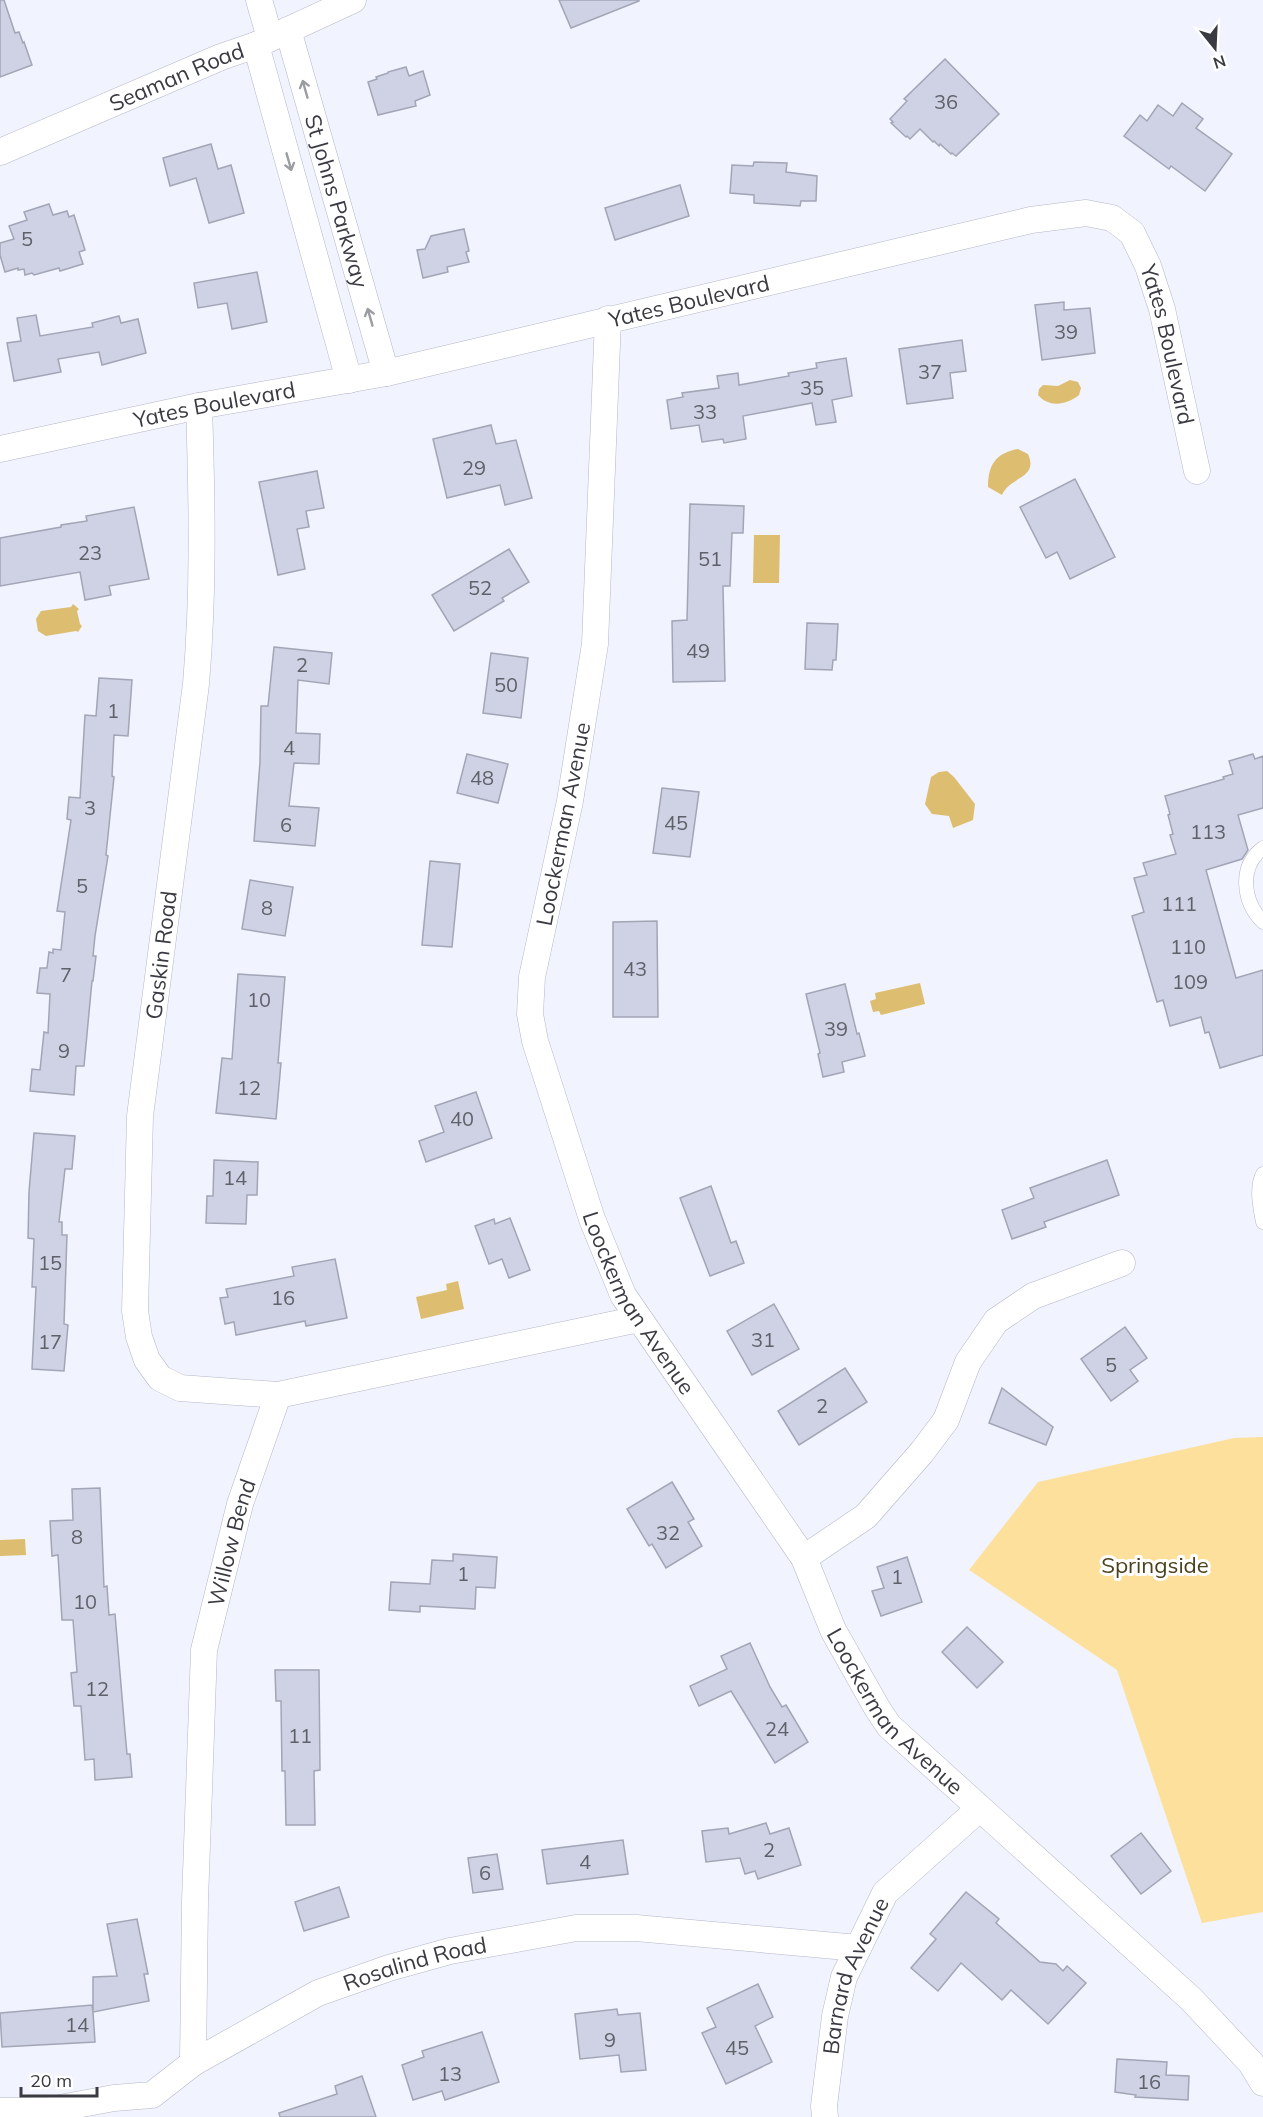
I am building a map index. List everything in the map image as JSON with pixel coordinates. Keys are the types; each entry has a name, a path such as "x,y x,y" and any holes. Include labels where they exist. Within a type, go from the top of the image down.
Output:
{"street":[{"name":"St Johns Parkway","path":"259,0 386,373"},
{"name":"Seaman Road","path":"0,152 221,57 272,38 353,0"},
{"name":"St Johns Parkway","path":"272,38 349,380"},
{"name":"Yates Boulevard","path":"0,449 199,406 386,373 1031,220 1086,213 1112,218 1132,233 1148,266 1162,309 1197,471"},
{"name":"Loockerman Avenue","path":"608,319 595,644 570,801 532,977 530,1014 535,1041 592,1219 623,1294 804,1558 833,1630 876,1708 889,1726 1191,2000 1251,2063 1263,2083"},
{"name":"Gaskin Road","path":"199,406 203,529 201,625 196,684 140,1116 135,1311 139,1337 147,1359 160,1378 180,1388 278,1395"},
{"path":"804,1558 866,1516 922,1452 946,1420 968,1362 996,1321 1033,1296 1122,1263"},
{"path":"278,1395 639,1319"},
{"name":"Willow Bend","path":"194,2063 195,1901 204,1650 240,1504 278,1395"},
{"name":"Barnard Avenue","path":"825,2117 824,2106 835,2016 844,1977 885,1893 979,1809"},
{"name":"Rosalind Road","path":"0,2110 114,2108 152,2095 194,2063 328,1989 389,1968 450,1952 576,1928 636,1928 858,1948"}],"lane":[{"path":"1263,848 1250,865 1246,881 1247,898 1254,913 1263,922"},
{"path":"1263,1173 1260,1206 1263,1222"}],"green space":[{"name":"Springside","path":"1263,1437 1263,1912 1202,1923 1117,1670 969,1570 1038,1482 1234,1438"}],"shaded area":[{"path":"1070,380 1078,382 1081,388 1079,395 1069,401 1058,404 1047,402 1038,395 1043,385 1058,386"},
{"path":"1018,449 1028,454 1030,468 1002,495 988,487 991,467 998,457"},
{"path":"754,535 780,535 779,583 753,583"},
{"path":"73,604 79,609 77,611 82,626 78,632 46,636 38,631 36,619 41,611 71,607"},
{"path":"947,771 975,804 973,820 953,828 949,816 932,814 925,804 931,777 939,772"},
{"path":"920,983 925,1004 881,1015 879,1011 873,1012 870,1001 876,999 875,993"},
{"path":"458,1281 464,1309 421,1319 416,1297 447,1290 446,1284"},
{"path":"25,1539 26,1555 0,1556 0,1540"}],"building":[{"path":"0,0 4,0 15,33 19,32 32,65 0,77"},
{"path":"559,0 639,0 639,1 571,28"},
{"path":"945,59 999,114 956,156 940,144 939,146 933,142 920,129 910,139 906,137 891,123 893,122 890,119 907,101 904,99"},
{"path":"406,67 409,76 423,71 430,95 415,101 416,106 378,115 368,82 388,72"},
{"path":"1182,103 1203,119 1196,128 1232,154 1205,191 1171,166 1169,169 1124,136 1140,115 1147,121 1158,105 1173,116"},
{"path":"211,144 218,169 231,165 244,213 209,223 196,178 170,186 163,158"},
{"path":"754,162 787,163 786,172 817,176 816,201 801,201 800,206 754,203 754,195 730,193 732,165 753,166"},
{"path":"680,185 689,216 615,240 605,208"},
{"path":"49,204 53,215 67,211 69,217 74,215 85,250 79,252 83,264 34,275 32,273 25,275 24,269 18,270 18,268 5,272 0,255 0,243 14,239 9,226 27,220 24,212"},
{"path":"464,229 469,262 447,267 448,272 423,278 417,250 425,249 431,236"},
{"path":"257,272 267,322 232,329 227,303 198,308 194,283"},
{"path":"1064,302 1064,310 1090,308 1095,353 1042,360 1035,305"},
{"path":"36,315 40,336 93,327 92,323 119,316 121,323 138,319 146,353 102,365 99,352 58,359 61,372 14,381 7,343 21,341 17,318"},
{"path":"962,340 966,371 950,373 953,398 907,404 899,349"},
{"path":"846,358 852,396 832,400 836,422 816,425 812,403 743,416 746,439 724,443 723,439 702,442 699,425 671,429 667,400 683,397 682,393 719,388 717,376 738,373 739,385 789,376 788,373 817,368 816,363"},
{"path":"491,425 496,444 516,440 532,498 505,505 500,485 447,498 433,439"},
{"path":"317,471 324,508 306,511 309,527 297,529 305,569 278,575 259,482"},
{"path":"1075,479 1115,557 1070,579 1057,552 1046,558 1020,507"},
{"path":"690,504 744,506 743,533 732,533 730,586 723,586 725,681 673,682 672,621 687,620"},
{"path":"134,507 149,579 109,586 111,595 85,600 80,572 0,586 0,538 87,521 86,516"},
{"path":"509,549 529,582 502,598 504,601 454,631 432,595"},
{"path":"807,623 838,624 836,660 833,660 832,670 805,669"},
{"path":"274,647 332,653 329,684 298,680 296,733 320,734 319,764 294,763 289,806 319,808 315,846 254,841 260,762 261,706 268,706"},
{"path":"491,653 528,658 521,718 483,713"},
{"path":"99,678 132,680 128,736 114,735 112,776 114,777 106,855 108,856 95,936 93,956 96,956 84,1066 76,1066 74,1095 30,1091 32,1069 40,1070 44,1032 48,1033 50,994 37,993 40,968 47,968 49,952 53,953 53,949 61,950 65,912 57,911 71,820 67,819 69,797 80,798 85,715 96,716"},
{"path":"467,754 508,764 498,803 457,793"},
{"path":"1253,754 1255,759 1263,756 1263,808 1238,815 1248,850 1242,859 1206,870 1236,978 1263,970 1263,1055 1220,1068 1209,1032 1205,1033 1201,1017 1170,1026 1163,1000 1157,1002 1132,916 1144,912 1134,878 1147,875 1143,863 1176,854 1170,835 1173,834 1165,796 1224,779 1223,777 1233,774 1229,761"},
{"path":"662,788 699,792 690,857 653,853"},
{"path":"430,861 460,864 452,947 422,945"},
{"path":"250,880 293,887 285,936 242,929"},
{"path":"657,921 658,1017 613,1017 613,922"},
{"path":"238,974 285,977 276,1119 216,1113 222,1058 232,1059"},
{"path":"845,984 857,1034 859,1033 865,1056 842,1062 844,1072 823,1077 818,1054 820,1053 806,994"},
{"path":"476,1092 492,1138 426,1162 419,1141 444,1132 435,1106"},
{"path":"34,1133 75,1136 72,1169 65,1169 59,1222 62,1222 62,1235 67,1235 64,1324 68,1325 64,1371 32,1369 36,1287 32,1287 34,1239 28,1238"},
{"path":"214,1160 258,1162 257,1195 247,1195 246,1224 206,1223 207,1196 213,1196"},
{"path":"1107,1160 1119,1195 1044,1222 1046,1227 1012,1239 1002,1210 1034,1198 1030,1188"},
{"path":"711,1186 731,1243 736,1241 744,1263 710,1276 680,1198"},
{"path":"510,1218 530,1270 509,1278 502,1259 489,1264 475,1226 494,1219 495,1224"},
{"path":"335,1259 347,1318 306,1326 305,1321 236,1335 234,1322 225,1324 220,1298 228,1297 226,1289 294,1276 292,1267"},
{"path":"774,1304 799,1349 752,1375 727,1331"},
{"path":"1125,1327 1147,1358 1130,1370 1138,1381 1111,1401 1081,1359"},
{"path":"845,1368 867,1402 799,1445 778,1411"},
{"path":"1002,1388 1053,1427 1046,1445 989,1423"},
{"path":"672,1482 694,1519 688,1522 702,1546 666,1568 652,1544 649,1546 627,1509"},
{"path":"100,1488 104,1587 107,1586 109,1615 115,1614 127,1754 130,1754 132,1777 95,1780 94,1759 85,1760 81,1706 74,1706 71,1673 77,1672 73,1620 62,1620 58,1555 52,1556 50,1521 73,1520 72,1489"},
{"path":"453,1554 497,1557 495,1588 476,1587 475,1609 420,1606 420,1612 389,1610 391,1582 430,1584 432,1560 453,1561"},
{"path":"907,1557 922,1602 881,1616 872,1591 884,1588 877,1567"},
{"path":"967,1627 1003,1662 977,1688 942,1652"},
{"path":"750,1643 770,1687 782,1707 786,1705 808,1742 775,1763 731,1691 699,1706 690,1686 727,1669 721,1656"},
{"path":"275,1670 319,1670 320,1770 314,1771 315,1825 286,1825 285,1771 282,1771 281,1701 276,1701"},
{"path":"766,1823 770,1834 789,1828 801,1865 758,1879 755,1871 745,1874 740,1858 706,1862 702,1831 728,1828 729,1834"},
{"path":"1141,1833 1171,1871 1141,1894 1111,1856"},
{"path":"623,1840 628,1874 547,1884 542,1850"},
{"path":"497,1854 503,1889 473,1893 468,1858"},
{"path":"339,1887 349,1917 304,1931 295,1902"},
{"path":"966,1892 999,1919 996,1923 1040,1962 1056,1964 1063,1971 1067,1966 1086,1983 1048,2024 1011,1990 1002,2000 961,1963 938,1991 911,1968 936,1939 930,1934"},
{"path":"137,1919 148,1974 144,1974 149,2001 93,2012 93,1977 117,1976 107,1924"},
{"path":"758,1984 773,2017 755,2026 772,2062 726,2084 702,2033 716,2027 707,2008"},
{"path":"92,2005 95,2042 2,2047 0,2013"},
{"path":"617,2009 618,2015 640,2013 646,2070 621,2072 619,2055 580,2059 575,2014"},
{"path":"482,2032 499,2082 445,2100 442,2091 413,2100 402,2065 424,2057 422,2051"},
{"path":"1117,2059 1167,2062 1166,2075 1189,2076 1188,2100 1135,2097 1136,2095 1115,2092"},
{"path":"362,2076 376,2117 280,2117 279,2113 337,2094 335,2086"}]}
